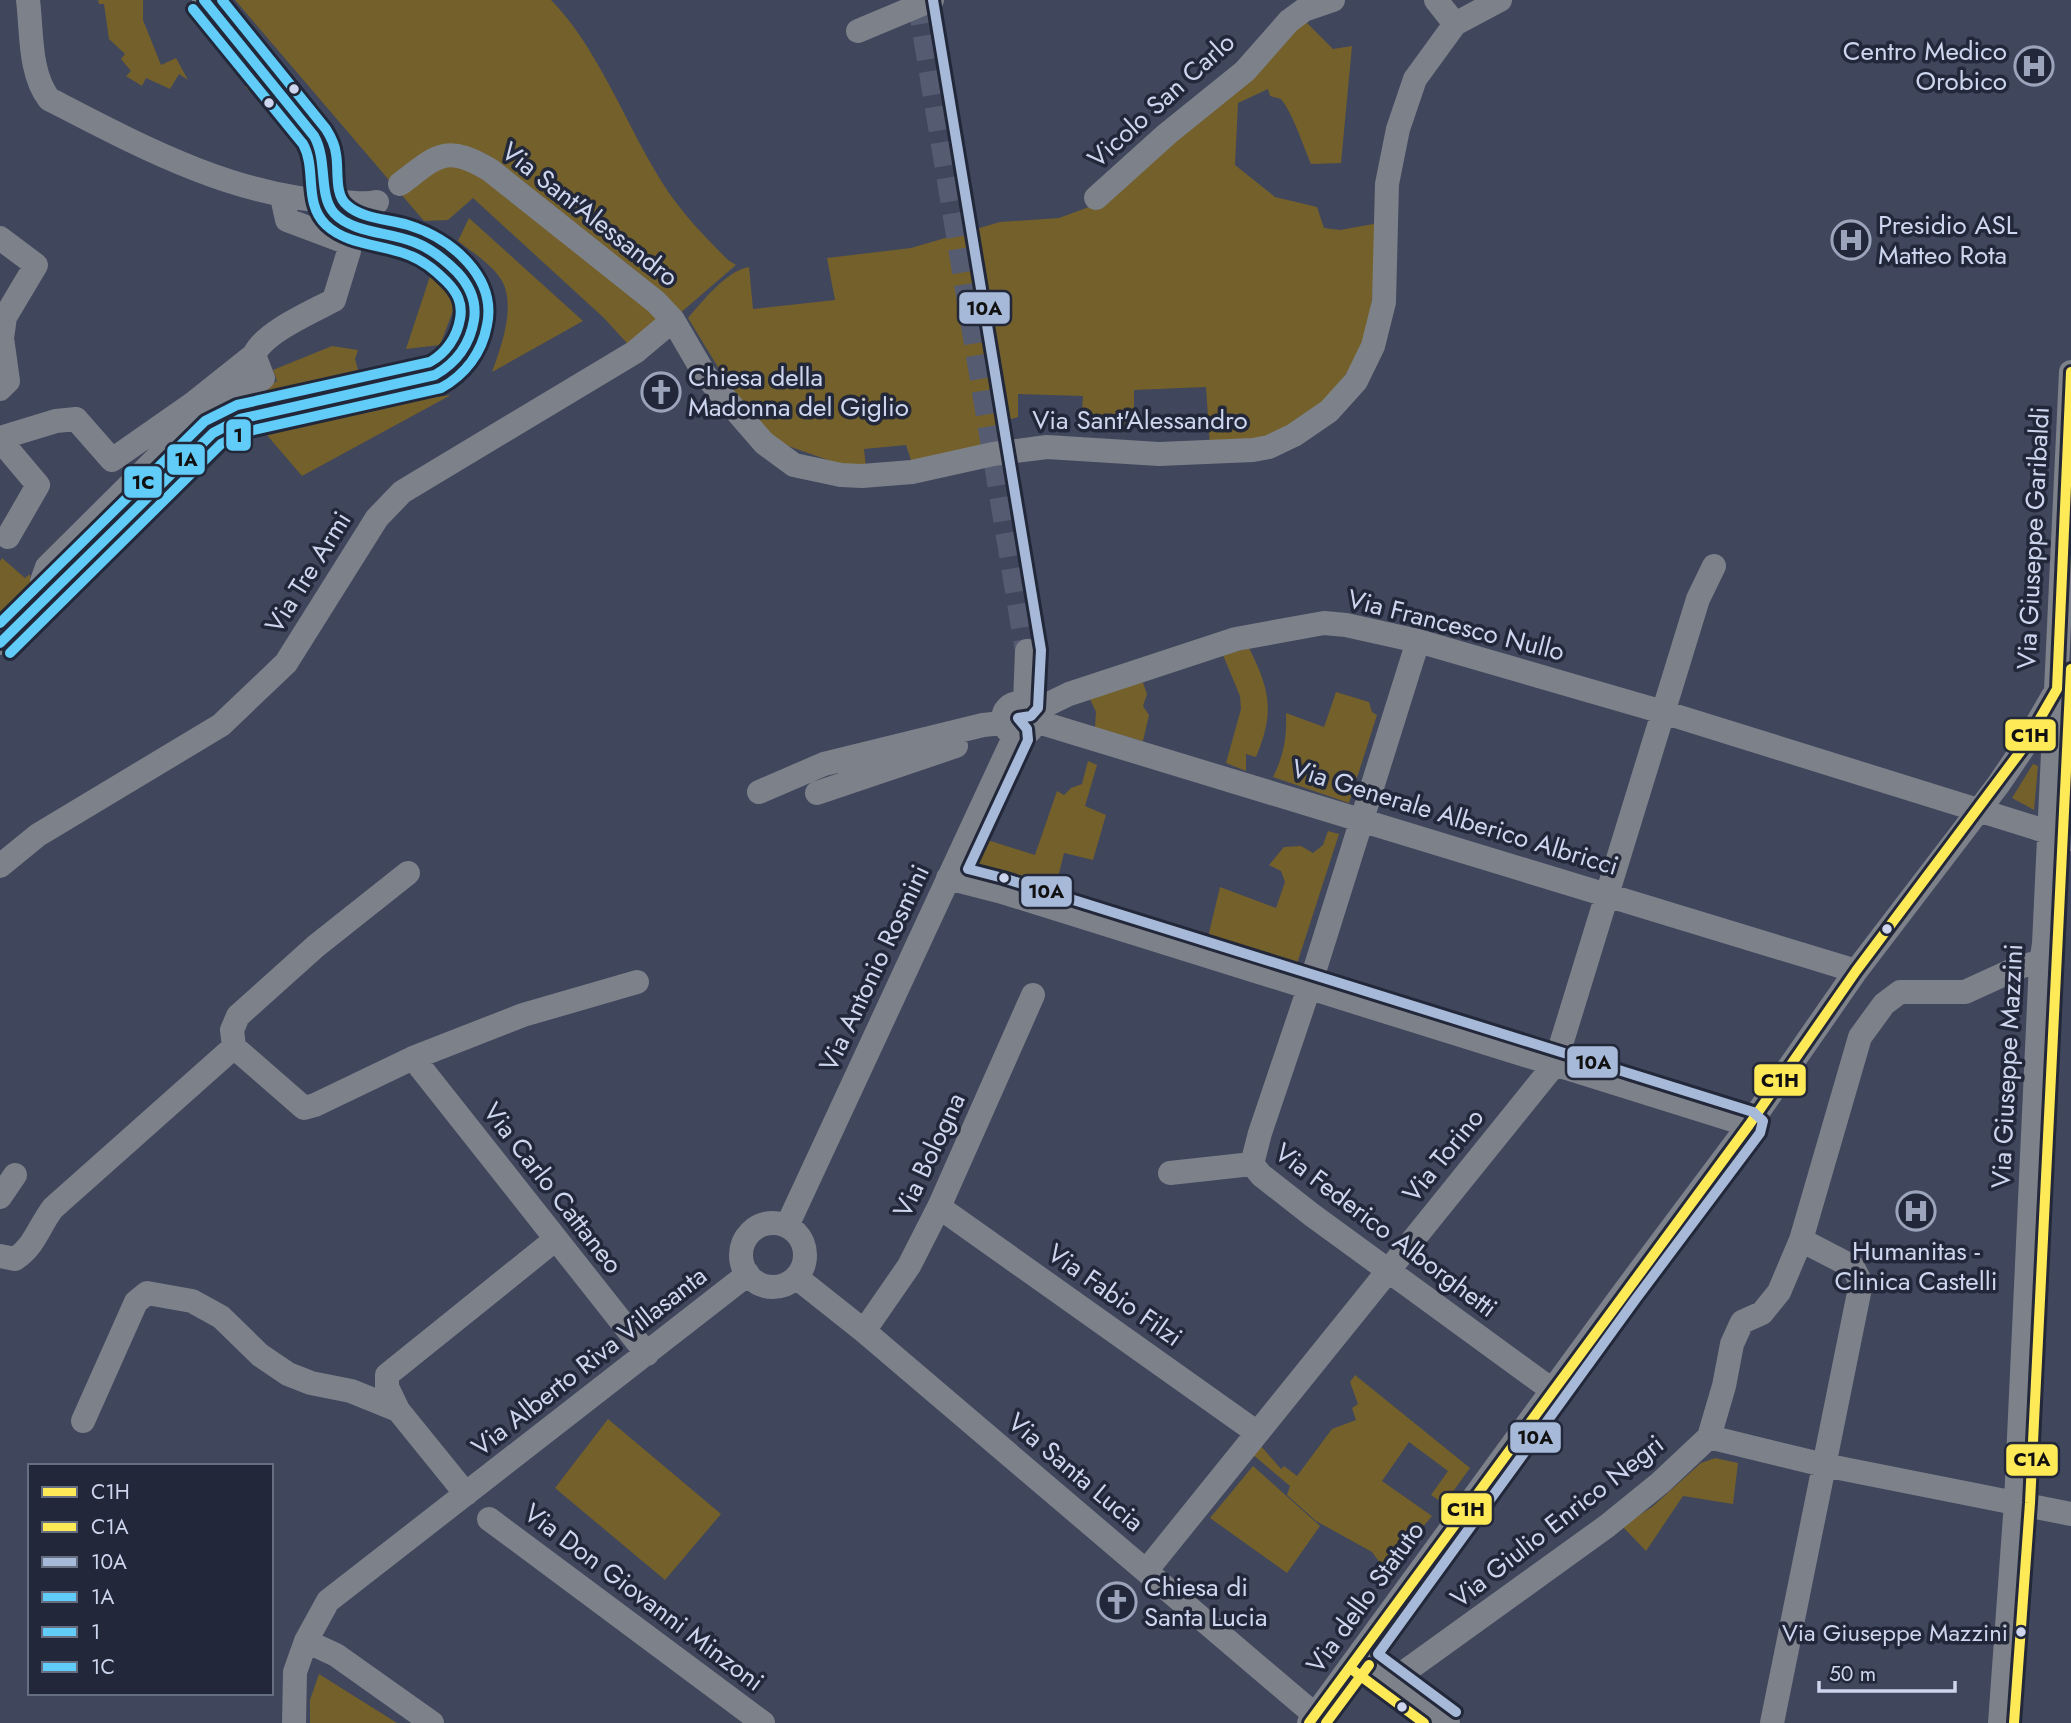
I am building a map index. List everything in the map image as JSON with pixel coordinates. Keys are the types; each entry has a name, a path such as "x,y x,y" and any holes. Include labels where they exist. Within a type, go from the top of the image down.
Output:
{"street":[{"path":"28,0 36,70 40,87 49,99 166,159 282,197 328,202 377,202"},
{"path":"0,643 201,444 228,424 254,415 435,375 453,365 467,341 474,316 472,293 467,285 425,247 402,237 350,222 334,213 328,202 322,153 313,134 204,0"},
{"path":"858,32 932,0"},
{"name":"Vicolo San Carlo","path":"1096,198 1167,134 1245,71 1289,21 1304,10 1333,0"},
{"path":"1436,0 1455,24"},
{"name":"Via Sant'Alessandro","path":"400,184 437,156 450,154 470,158 489,170 656,302 673,320 705,375 764,443 794,465 841,475 862,476 912,472 993,454 1047,447 1159,454 1253,450 1269,447 1294,435 1329,411 1356,381 1373,346 1384,302 1387,184 1392,150 1415,79 1455,24 1500,0"},
{"path":"8,537 38,485 0,439 56,421 76,419 112,460 195,402 286,327 334,300 349,246 343,241 287,220 282,197"},
{"path":"0,238 36,265 5,317 2,338 8,381 0,389"},
{"name":"Via Tre Armi","path":"0,866 38,835 221,725 286,663 376,518 402,492 635,352 673,320"},
{"path":"45,596 42,581 47,567 187,428 263,378 256,351"},
{"name":"Via Giuseppe Garibaldi","path":"2060,835 2062,751 2057,689 2071,372"},
{"path":"1663,712 1698,598 1714,566"},
{"name":"Via Francesco Nullo","path":"1008,729 1003,716 1009,706 1019,702 1031,712 1069,694 1236,639 1324,623 1374,629 1418,641 1663,712 2060,835"},
{"path":"1252,1164 1418,641"},
{"path":"1027,651 1031,712"},
{"name":"Via dello Statuto","path":"1312,1719 1749,1125 1856,971 2023,748 2057,689"},
{"name":"Via Generale Alberico Albricci","path":"1031,712 1361,819 1856,971"},
{"name":"Via Torino","path":"1146,1571 1555,1064 1663,712"},
{"path":"760,792 824,764 983,725 1008,729"},
{"path":"817,793 1008,729"},
{"name":"Via Antonio Rosmini","path":"787,1226 948,878 1008,729"},
{"name":"Via Giuseppe Mazzini","path":"2000,1723 2016,1502 2040,962 2060,835"},
{"path":"408,873 316,946 238,1016 232,1030 234,1047 304,1108 316,1105 413,1058 523,1014 637,982"},
{"path":"948,878 999,891 1749,1125"},
{"path":"2040,962 2022,966 1965,992 1900,992 1884,1004 1860,1037 1801,1240 1779,1292 1762,1312 1742,1322 1732,1344 1724,1386 1709,1437 1824,1465 2071,1514"},
{"name":"Via Bologna","path":"864,1331 909,1266 939,1207 1033,995"},
{"path":"0,1256 15,1259 28,1251 43,1220 53,1208 234,1047"},
{"name":"Via Carlo Cattaneo","path":"413,1058 647,1354"},
{"name":"Via Federico Alborghetti","path":"1170,1173 1252,1164 1271,1183 1552,1390"},
{"path":"0,1197 15,1175"},
{"name":"Via Fabio Filzi","path":"939,1207 1256,1432"},
{"path":"766,1224 787,1226 799,1235 804,1248 804,1262 796,1277 786,1284 774,1287 761,1284 748,1274 742,1257 747,1237 755,1228 766,1224"},
{"path":"1772,1723 1861,1283 1853,1267 1801,1240"},
{"name":"Via Alberto Riva Villasanta","path":"466,1494 398,1410 387,1387 387,1375 546,1247"},
{"name":"Via Alberto Riva Villasanta","path":"294,1723 295,1672 306,1641 328,1601 748,1274"},
{"name":"Via Santa Lucia","path":"796,1277 864,1331 1146,1571 1312,1719"},
{"name":"Via Alberto Riva Villasanta","path":"83,1421 136,1302 147,1293 192,1301 202,1306 220,1317 260,1355 288,1374 311,1383 351,1391 398,1410"},
{"name":"Via Giulio Enrico Negri","path":"1392,1681 1607,1526 1660,1483 1709,1437"},
{"name":"Via Don Giovanni Minzoni","path":"489,1519 763,1723"},
{"path":"306,1641 336,1656 432,1723"},
{"path":"1358,1657 1448,1723"}],"shaded area":[{"path":"98,0 143,0 143,20 161,65 176,58 188,80 179,74 170,89 146,78 142,86 126,76 131,71 121,59 125,54 109,39 104,4 99,4"},
{"path":"219,0 224,0 288,78 285,81"},
{"path":"235,0 551,0 594,58 670,195 707,239 736,265 635,352 604,318 473,198 448,220 424,221"},
{"path":"1301,17 1333,49 1352,46 1341,163 1311,164 1285,105 1281,99 1270,96 1268,89 1238,103 1235,165 1275,197 1317,207 1324,228 1340,230 1379,223 1368,341 1332,395 1257,443 1210,447 1206,387 1134,390 1134,427 1081,426 1083,396 1018,394 1018,417 1008,420 1011,441 912,463 906,445 864,449 866,467 842,465 777,442 727,382 688,318 724,280 741,269 749,267 753,309 835,300 827,258 911,248 1000,222 1059,218 1097,204"},
{"path":"256,78 293,128 292,130 245,87"},
{"path":"469,218 583,321 492,372 506,327 508,302 502,281 493,270 458,241"},
{"path":"431,273 458,298 440,345 406,349"},
{"path":"332,346 358,350 355,359 360,377 265,398 262,391 277,381 273,370"},
{"path":"451,395 302,476 266,434 420,399"},
{"path":"2,558 25,578 30,574 31,590 0,621 0,561"},
{"path":"1249,648 1262,676 1268,714 1256,757 1246,754 1246,771 1226,763 1241,709 1240,696 1223,655"},
{"path":"1142,680 1147,694 1143,706 1149,715 1143,741 1095,728 1096,712 1089,697"},
{"path":"1336,692 1369,702 1372,712 1377,715 1349,803 1273,777 1284,746 1286,713 1324,727"},
{"path":"1088,761 1097,765 1085,806 1106,815 1093,860 1064,853 1052,902 956,875 978,837 1035,855 1057,791 1064,795 1071,788 1082,784"},
{"path":"2033,764 2038,766 2034,810 2012,798"},
{"path":"1328,831 1339,834 1295,970 1209,942 1220,887 1276,908 1285,882 1281,871 1269,865 1284,847 1301,846 1313,853 1323,845"},
{"path":"1355,1375 1470,1468 1444,1504 1431,1495 1448,1471 1409,1442 1382,1481 1432,1516 1386,1571 1372,1552 1316,1521 1287,1495 1290,1486 1252,1454 1261,1446 1281,1469 1284,1466 1297,1476 1332,1429 1356,1420 1352,1408 1358,1404 1350,1382"},
{"path":"608,1419 721,1514 665,1580 555,1488"},
{"path":"1715,1458 1738,1463 1733,1504 1683,1496 1646,1551 1622,1526 1652,1507 1701,1463"},
{"path":"1253,1466 1320,1526 1287,1573 1210,1518"},
{"path":"319,1674 397,1723 310,1723 310,1700"}],"tunnel":[{"path":"919,0 1027,651"}],"transit line":[{"name":"1A","path":"0,643 213,433 240,419 435,375 461,352 472,329 475,313 472,294 462,277 447,263 420,245 351,225 334,213 326,197 321,156 314,136 204,0"},
{"name":"1","path":"10,653 221,444 245,432 441,388 465,370 477,354 485,335 488,307 478,276 455,250 440,239 408,225 368,216 353,210 343,201 335,151 326,129 222,0"},
{"name":"10A","path":"933,0 1041,650 1038,708 1031,716 1018,718 1027,729 1028,740 968,869 1753,1112 1763,1121 1760,1133 1378,1654 1456,1712"},
{"name":"1C","path":"0,623 205,421 237,405 430,362 446,349 459,326 461,308 458,298 450,285 430,267 400,252 345,237 326,225 315,207 309,164 303,144 193,9"},
{"name":"C1H","path":"1309,1723 1749,1125 1856,971 2023,748 2057,689 2071,372"},
{"name":"C1A","path":"2014,1723 2030,1503 2071,669"},
{"name":"C1A","path":"1326,1723 1369,1665"},
{"name":"C1A","path":"1350,1668 1424,1723"}],"place":[{"name":"Centro Medico Orobico","path":"2034,66"},
{"name":"Presidio ASL Matteo Rota","path":"1851,240"},
{"name":"Chiesa della Madonna del Giglio","path":"661,392"},
{"name":"Humanitas - Clinica Castelli","path":"1916,1211"},
{"name":"Chiesa di Santa Lucia","path":"1117,1602"},
{"name":"Via Giuseppe Mazzini","path":"2021,1632"}]}
